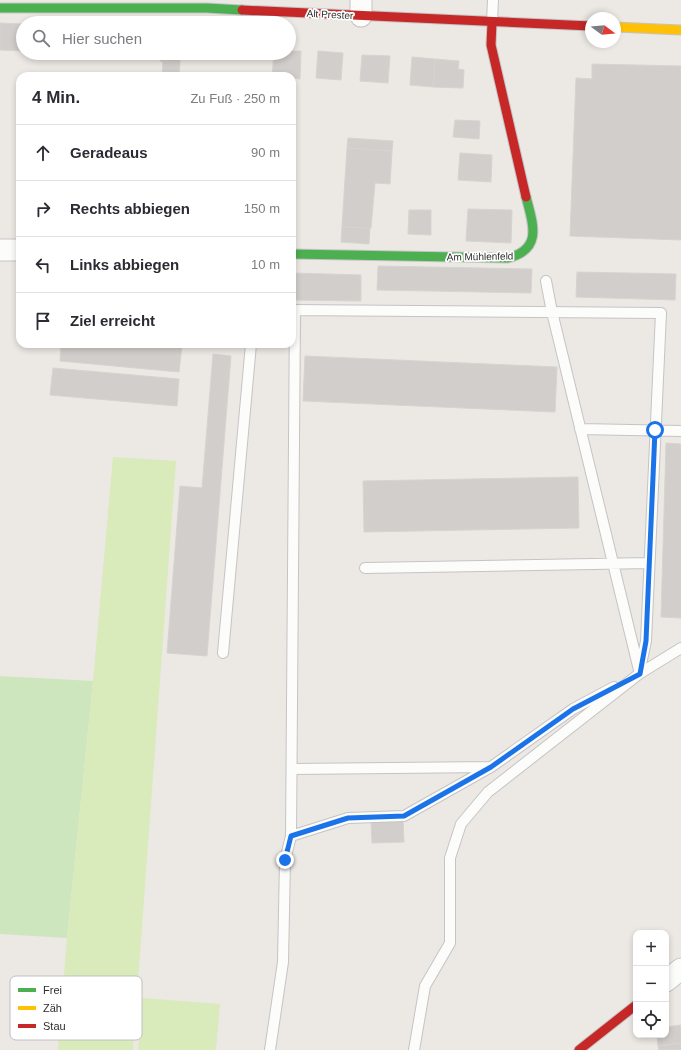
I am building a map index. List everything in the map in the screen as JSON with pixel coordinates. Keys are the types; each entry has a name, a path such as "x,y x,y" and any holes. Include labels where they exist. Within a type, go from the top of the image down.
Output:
{"main road":[{"name":"Alt Prester","path":"0,8 361,8 492,22 585,26"},
{"name":"Am Mühlenfeld","path":"296,254 508,258 522,254 527,249 534,238 534,230 491,45 492,22"},
{"path":"621,27 681,30"},
{"path":"579,1050 633,1007"}],"street":[{"path":"0,250 16,250"},
{"path":"669,979 681,969"}],"lane":[{"path":"492,22 493,0"},
{"path":"546,281 552,312 640,674"},
{"path":"296,310 661,313 646,641 640,674 488,792 461,824 450,858 450,943 425,986 414,1050"},
{"path":"223,653 251,348"},
{"path":"270,1050 282,962 285,860 291,836 293,348"},
{"path":"580,429 681,431"},
{"path":"365,568 649,563"},
{"path":"291,836 348,818 404,816 491,767 573,709 640,674 681,648"},
{"path":"292,769 491,767"}],"green space":[{"path":"113,457 176,461 138,976 64,976"},
{"path":"0,676 93,681 67,938 0,934"},
{"path":"142,998 220,1004 216,1050 138,1050 139,1040 142,1040"},
{"path":"59,1040 134,1040 133,1050 58,1050"}],"building":[{"path":"0,23 16,24 16,51 0,50"},
{"path":"296,51 301,51 300,79 296,78 296,72 272,72 273,60 296,60"},
{"path":"318,51 343,53 341,80 316,78"},
{"path":"362,55 390,56 388,83 360,81"},
{"path":"412,57 435,59 433,87 410,85"},
{"path":"435,59 459,61 458,69 464,70 463,88 433,87"},
{"path":"180,60 180,62 160,61"},
{"path":"163,61 180,62 179,72 162,72"},
{"path":"592,64 681,66 681,240 570,236 576,78 592,79"},
{"path":"455,120 480,121 479,139 453,137"},
{"path":"348,138 393,141 392,151 347,148"},
{"path":"347,148 392,151 390,184 375,183 371,228 342,227"},
{"path":"460,153 492,155 491,182 458,180"},
{"path":"468,209 512,210 511,243 466,241"},
{"path":"409,210 431,210 431,235 408,234"},
{"path":"342,227 370,228 369,244 341,242"},
{"path":"378,266 532,269 531,293 377,290"},
{"path":"577,272 676,274 675,300 576,297"},
{"path":"296,273 361,275 361,301 296,300"},
{"path":"61,348 182,348 179,372 60,361"},
{"path":"213,354 231,356 207,656 167,653 180,486 202,488"},
{"path":"305,356 557,367 555,412 303,401"},
{"path":"53,368 179,379 177,406 50,395"},
{"path":"666,443 681,444 681,618 661,617"},
{"path":"578,477 579,528 364,532 363,481"},
{"path":"403,819 404,842 372,843 371,821"},
{"path":"681,1025 681,1043 658,1046 657,1038 669,1038 669,1027"},
{"path":"681,1043 681,1050 659,1050 658,1046"}],"traffic: fast":[{"path":"0,8 207,8 242,10"},
{"path":"296,254 508,258 519,254 527,248 531,242 533,226 526,197"}],"traffic: slow":[{"path":"621,27 681,30"}],"traffic: jam":[{"path":"242,10 585,26"},
{"path":"492,22 491,45 526,197"},
{"path":"579,1050 633,1007"}],"route":[{"path":"285,860 291,836 348,818 404,816 491,767 573,709 640,674 646,641 655,430"}]}
